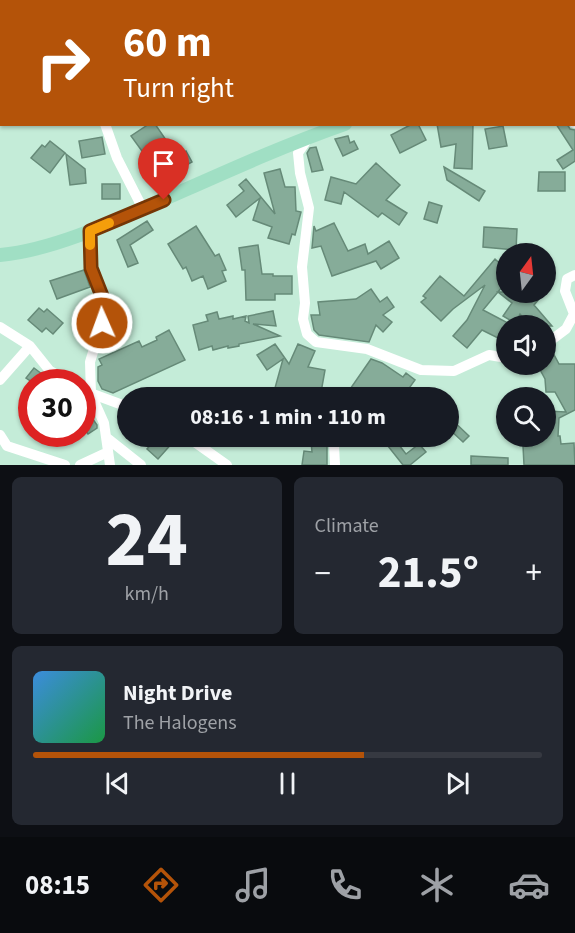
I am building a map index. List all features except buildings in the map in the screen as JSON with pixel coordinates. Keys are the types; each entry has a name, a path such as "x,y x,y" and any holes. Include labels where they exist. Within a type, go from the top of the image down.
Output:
{"main road":[{"path":"0,255 90,231 339,126"}],"street":[{"path":"106,126 117,158 143,209"},
{"path":"309,137 298,153 300,173 309,208 302,267 305,303 303,319 307,334 316,342 368,349 421,370 454,371 489,356 496,357"},
{"path":"89,369 102,323 102,296 91,268 90,231"},
{"path":"556,336 566,329 574,314 565,291 567,279 575,275"},
{"path":"0,327 30,346 48,369"},
{"path":"0,380 4,367 30,346"},
{"path":"96,395 117,403"},
{"path":"96,408 105,423 110,465"},
{"path":"0,435 7,446 65,465"},
{"path":"107,438 141,465"},
{"path":"202,447 227,465"},
{"path":"334,447 335,465"},
{"path":"80,465 108,452"}],"slow traffic":[{"path":"90,245 90,231 109,223"}],"route":[{"path":"102,323 102,296 91,268 90,231 164,200"}]}
